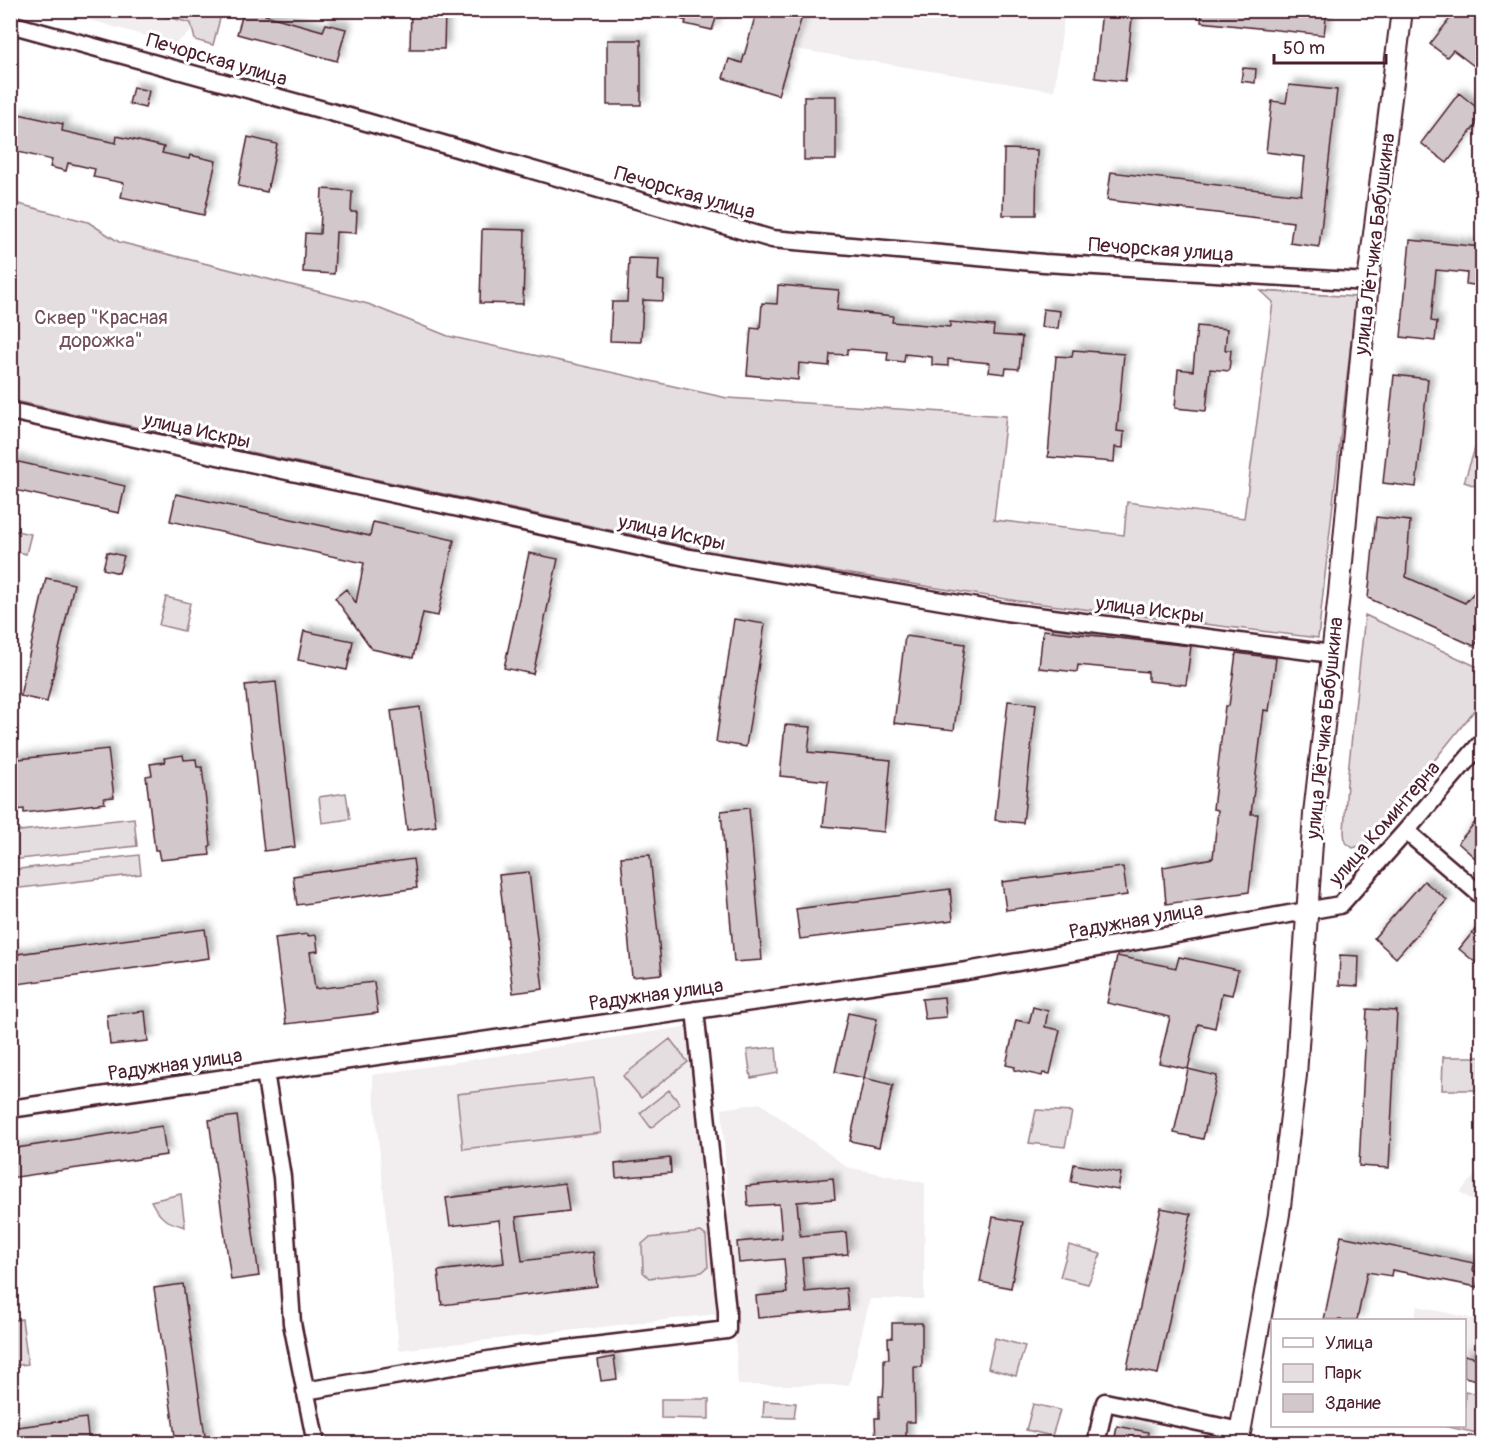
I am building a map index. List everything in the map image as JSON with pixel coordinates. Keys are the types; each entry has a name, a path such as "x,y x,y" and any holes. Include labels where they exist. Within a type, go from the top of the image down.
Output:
{"main road":[{"name":"улица Лётчика Бабушкина","path":"1239,1437 1283,1185 1297,1065 1313,825 1368,282 1402,10"}],"street":[{"name":"Печорская улица","path":"10,24 349,117 772,239 1037,262 1368,282"},
{"name":"улица Искры","path":"10,411 690,558 1006,612 1332,654"},
{"name":"улица Коминтерна","path":"1306,912 1340,905 1482,742"},
{"path":"1406,831 1482,896"},
{"name":"Радужная улица","path":"10,1109 967,971 1306,912"},
{"path":"305,1391 518,1355 727,1330 727,1311 695,1010"},
{"path":"264,1072 282,1177 292,1323 316,1443"},
{"path":"1096,1443 1105,1402 1239,1437"}],"shaded area":[{"path":"59,11 200,11 191,32 174,44"},
{"path":"807,11 1065,11 1054,91 795,49"},
{"path":"690,1026 717,1314 399,1350 372,1075"},
{"path":"760,1103 847,1167 925,1183 924,1299 870,1299 849,1385 738,1385 722,1109"},
{"path":"1482,1167 1482,1207 1460,1192"},
{"path":"1417,1306 1482,1321 1482,1381 1466,1377 1466,1319 1414,1319"}],"green space":[{"path":"152,10 222,11 213,45 195,40 191,23 152,13"},
{"name":"Сквер \"Красная дорожка\"","path":"11,202 88,222 119,242 368,304 448,336 727,398 1006,416 994,520 1124,535 1127,502 1244,518 1273,302 1261,291 1356,297 1318,638 1018,601 702,550 11,400"},
{"path":"1482,427 1482,488 1464,482"},
{"path":"11,530 31,534 26,554 11,550"},
{"path":"166,597 190,603 184,631 159,625"},
{"path":"1365,615 1482,669 1482,701 1368,843 1353,848 1345,842 1344,832 1347,782"},
{"path":"346,793 350,819 322,823 319,797"},
{"path":"134,818 137,846 11,860 11,832"},
{"path":"139,855 141,874 12,889 11,870"},
{"path":"670,1039 688,1062 641,1098 623,1076"},
{"path":"776,1047 778,1073 751,1078 747,1050"},
{"path":"1443,1057 1482,1057 1482,1090 1442,1090"},
{"path":"594,1078 601,1133 463,1149 457,1094"},
{"path":"669,1090 680,1104 651,1128 640,1113"},
{"path":"1036,1110 1072,1112 1065,1147 1029,1143"},
{"path":"181,1194 185,1227 164,1219 151,1201"},
{"path":"701,1232 706,1236 708,1267 702,1272 649,1278 643,1272 642,1244 649,1238"},
{"path":"1069,1245 1101,1254 1088,1284 1060,1277"},
{"path":"22,1319 28,1364 11,1366 11,1321"},
{"path":"995,1338 1025,1346 1016,1376 988,1368"},
{"path":"1466,1391 1482,1395 1482,1434 1449,1427 1466,1427"},
{"path":"661,1399 709,1399 709,1419 661,1418"},
{"path":"764,1401 796,1403 794,1418 763,1417"},
{"path":"1033,1404 1060,1410 1052,1436 1026,1430"}],"building":[{"path":"244,10 266,10 265,15 323,31 326,24 346,29 337,61 237,34"},
{"path":"411,10 445,10 444,49 410,49"},
{"path":"662,10 719,10 712,30 685,24 686,21 661,12"},
{"path":"757,10 804,10 778,95 723,78 729,59 742,63"},
{"path":"1102,10 1133,10 1125,81 1095,78"},
{"path":"1202,10 1327,10 1324,35 1201,22"},
{"path":"1436,10 1465,10 1482,24 1482,55 1474,66 1453,50 1447,57 1430,44 1449,20"},
{"path":"607,40 641,40 641,105 607,105"},
{"path":"1243,68 1256,69 1255,83 1241,81"},
{"path":"1289,85 1337,90 1319,247 1290,243 1293,222 1107,200 1111,172 1301,195 1305,157 1266,152 1272,101 1286,103"},
{"path":"133,87 149,91 145,108 129,104"},
{"path":"1459,93 1482,112 1482,117 1447,163 1421,143"},
{"path":"804,96 836,96 836,160 804,160"},
{"path":"19,114 63,124 62,131 116,143 117,136 164,147 162,153 189,159 190,155 216,161 204,215 121,197 124,183 93,177 95,169 68,163 66,171 50,167 52,160 10,150 10,121 17,122"},
{"path":"248,137 277,144 267,192 238,186"},
{"path":"1004,149 1037,150 1036,215 1003,215"},
{"path":"322,189 352,191 351,212 357,212 356,233 336,232 334,274 303,272 305,233 320,234"},
{"path":"482,229 525,230 523,304 480,303"},
{"path":"1410,240 1482,247 1482,286 1466,284 1467,273 1436,270 1431,321 1437,322 1435,341 1401,337"},
{"path":"629,258 659,259 658,280 664,281 663,301 643,300 641,342 610,341 612,302 627,302"},
{"path":"778,285 839,290 837,310 893,316 892,322 950,327 950,322 994,326 993,335 1022,337 1019,369 1006,368 1005,374 989,372 990,363 948,359 948,366 932,365 932,357 905,354 904,362 887,360 888,352 847,349 847,355 830,354 829,366 799,363 798,380 747,375 751,328 760,329 762,303 777,304"},
{"path":"1043,309 1060,311 1058,329 1041,327"},
{"path":"1197,326 1227,329 1225,350 1231,350 1229,371 1210,369 1206,411 1175,408 1178,369 1193,371"},
{"path":"1073,350 1124,354 1117,431 1124,432 1123,448 1115,447 1114,462 1048,457 1056,356 1072,357"},
{"path":"1394,375 1428,379 1416,487 1383,483"},
{"path":"10,460 125,486 119,513 10,489"},
{"path":"176,494 370,536 373,522 454,540 438,616 423,613 413,658 372,649 335,598 346,589 356,603 364,563 170,521"},
{"path":"1376,517 1410,521 1406,577 1465,603 1482,583 1482,636 1474,646 1368,598"},
{"path":"107,552 124,556 119,573 103,569"},
{"path":"529,553 558,559 533,674 504,668"},
{"path":"46,578 74,584 47,702 20,696"},
{"path":"734,619 765,624 746,747 716,742"},
{"path":"1043,630 1191,646 1186,685 1148,681 1148,672 1078,665 1077,672 1039,668"},
{"path":"304,631 353,641 347,670 298,660"},
{"path":"905,636 965,644 954,730 894,723"},
{"path":"1236,653 1276,658 1269,711 1264,710 1251,814 1258,814 1249,892 1166,904 1163,867 1213,858 1218,810 1213,809 1225,706 1229,706"},
{"path":"276,682 295,847 264,851 245,685"},
{"path":"1008,701 1036,704 1023,823 995,820"},
{"path":"420,707 436,826 407,830 391,711"},
{"path":"785,725 811,727 808,752 891,760 884,832 823,826 828,781 780,776"},
{"path":"108,749 114,797 104,798 105,803 24,813 24,809 16,810 10,760"},
{"path":"183,755 184,760 196,759 197,767 202,767 211,845 210,855 160,860 158,850 155,850 146,776 152,775 150,764 165,762 164,758"},
{"path":"749,808 762,960 734,962 721,811"},
{"path":"1482,814 1482,864 1458,843"},
{"path":"650,855 662,974 632,977 621,857"},
{"path":"413,859 417,888 297,905 293,876"},
{"path":"1123,867 1127,895 1006,910 1002,882"},
{"path":"529,872 543,989 513,993 499,875"},
{"path":"1424,881 1447,900 1396,958 1374,938"},
{"path":"950,889 953,920 800,939 796,909"},
{"path":"1482,921 1482,968 1459,949"},
{"path":"205,929 209,958 10,985 10,955"},
{"path":"308,934 308,936 316,935 318,951 310,952 315,989 374,982 378,1013 286,1024 275,938"},
{"path":"1340,955 1359,956 1358,986 1339,985"},
{"path":"1117,956 1176,968 1179,957 1238,970 1232,995 1222,993 1215,1028 1198,1024 1188,1069 1159,1063 1170,1017 1107,1003"},
{"path":"944,997 946,1017 925,1019 922,999"},
{"path":"1033,1007 1048,1011 1045,1027 1060,1030 1050,1074 1043,1073 1042,1076 1014,1070 1015,1067 1006,1065 1016,1020 1029,1023"},
{"path":"1367,1009 1397,1011 1389,1168 1359,1166"},
{"path":"145,1011 148,1041 110,1045 107,1015"},
{"path":"848,1013 877,1019 864,1078 835,1072"},
{"path":"1188,1069 1217,1076 1203,1139 1174,1133"},
{"path":"864,1078 893,1085 879,1147 850,1141"},
{"path":"237,1116 259,1276 231,1280 209,1120"},
{"path":"162,1126 166,1155 10,1178 10,1149"},
{"path":"670,1158 671,1173 616,1178 615,1164"},
{"path":"1074,1164 1121,1173 1118,1190 1071,1182"},
{"path":"833,1178 835,1199 797,1202 800,1236 846,1232 848,1254 802,1258 805,1292 846,1288 848,1310 758,1318 756,1296 787,1293 784,1259 739,1263 737,1242 782,1238 779,1204 748,1206 746,1186"},
{"path":"565,1183 569,1211 516,1217 522,1261 593,1252 597,1286 442,1305 438,1271 504,1263 499,1220 450,1226 446,1198"},
{"path":"1161,1208 1191,1214 1158,1374 1127,1368"},
{"path":"993,1217 1023,1222 1011,1288 980,1282"},
{"path":"1341,1236 1474,1263 1473,1271 1480,1273 1477,1287 1392,1270 1391,1276 1367,1272 1357,1319 1324,1319"},
{"path":"183,1284 206,1443 176,1443 154,1288"},
{"path":"892,1323 922,1323 922,1367 914,1367 915,1422 906,1422 906,1443 876,1443 875,1418 879,1418 879,1396 883,1396 884,1359 889,1359 888,1338 892,1338"},
{"path":"1466,1355 1482,1359 1482,1381 1466,1377"},
{"path":"614,1357 617,1379 601,1381 598,1360"},
{"path":"86,1418 89,1443 10,1443 10,1428"},
{"path":"1117,1426 1148,1432 1146,1443 1114,1443"}]}
